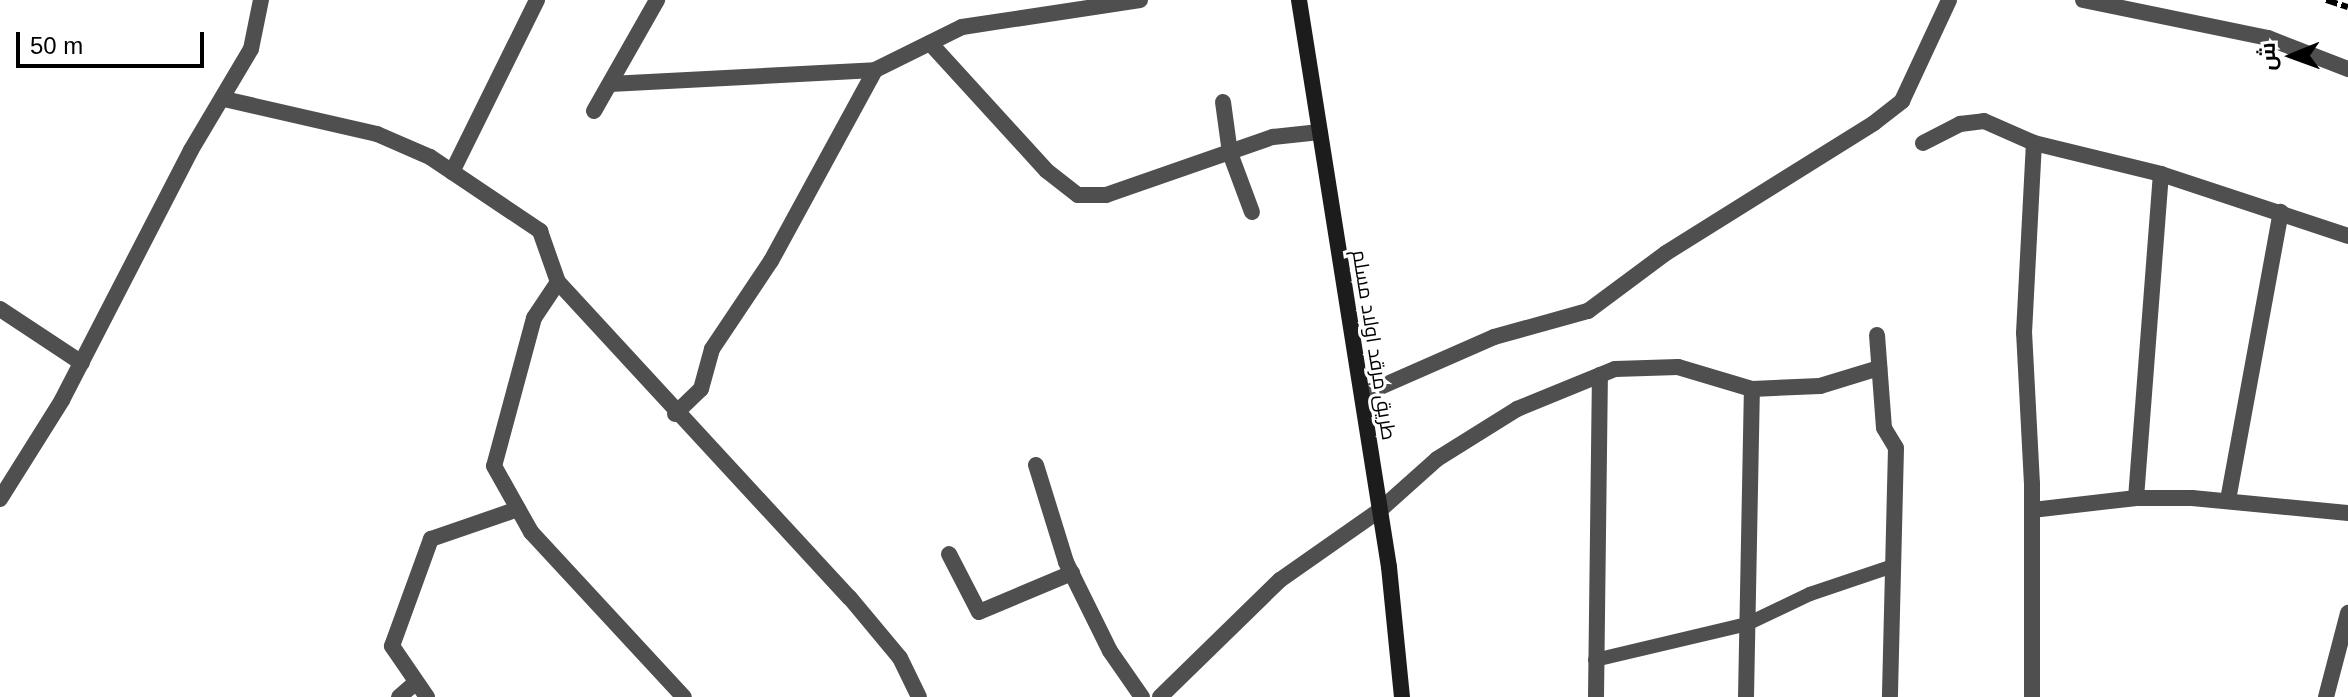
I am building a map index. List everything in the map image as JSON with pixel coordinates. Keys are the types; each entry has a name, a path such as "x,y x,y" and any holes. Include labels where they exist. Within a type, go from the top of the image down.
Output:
{"street":[{"path":"0,499 82,363 191,150 251,49 261,0"},
{"path":"452,172 537,0"},
{"path":"594,111 657,0"},
{"path":"610,84 875,70 962,27 1049,7 1140,0"},
{"name":"طريق مرقد اولاد مسلم","path":"1299,0 1380,510 1402,697"},
{"path":"1362,395 1494,337 1588,311 1666,253 1874,123 1902,101 1949,0"},
{"path":"2083,0 2268,38 2348,69"},
{"path":"930,43 1047,171 1078,195 1106,195 1273,137 1320,132"},
{"path":"675,414 701,389 712,349 771,261 875,70"},
{"path":"224,99 377,134 452,172 540,231 558,282 675,414 860,610 900,658 919,697"},
{"path":"1223,102 1230,153 1252,212"},
{"path":"1923,143 1960,124 1984,121 2034,143 2161,174 2348,236"},
{"path":"2032,697 2032,510 2024,333 2034,143"},
{"path":"2136,498 2161,174"},
{"path":"2228,500 2281,212"},
{"path":"558,282 534,318 494,466 531,532 682,696"},
{"path":"0,309 82,363"},
{"path":"1877,335 1884,428 1896,448 1890,697"},
{"path":"1160,697 1280,580 1380,510 1437,459 1517,409 1615,369 1678,367 1752,389 1820,386 1879,368"},
{"path":"1596,697 1600,375"},
{"path":"1746,697 1752,389"},
{"path":"1036,465 1072,573 1110,651 1142,697"},
{"path":"2032,510 2136,498 2228,500 2348,513"},
{"path":"427,697 392,646 431,539 518,509"},
{"path":"949,554 979,612 1072,573"},
{"path":"2326,697 2348,613"},
{"path":"399,697 415,683"}],"lane":[{"path":"1595,660 1747,624 1810,594 1893,566"}],"railway":[{"path":"2326,0 2348,7"}]}
